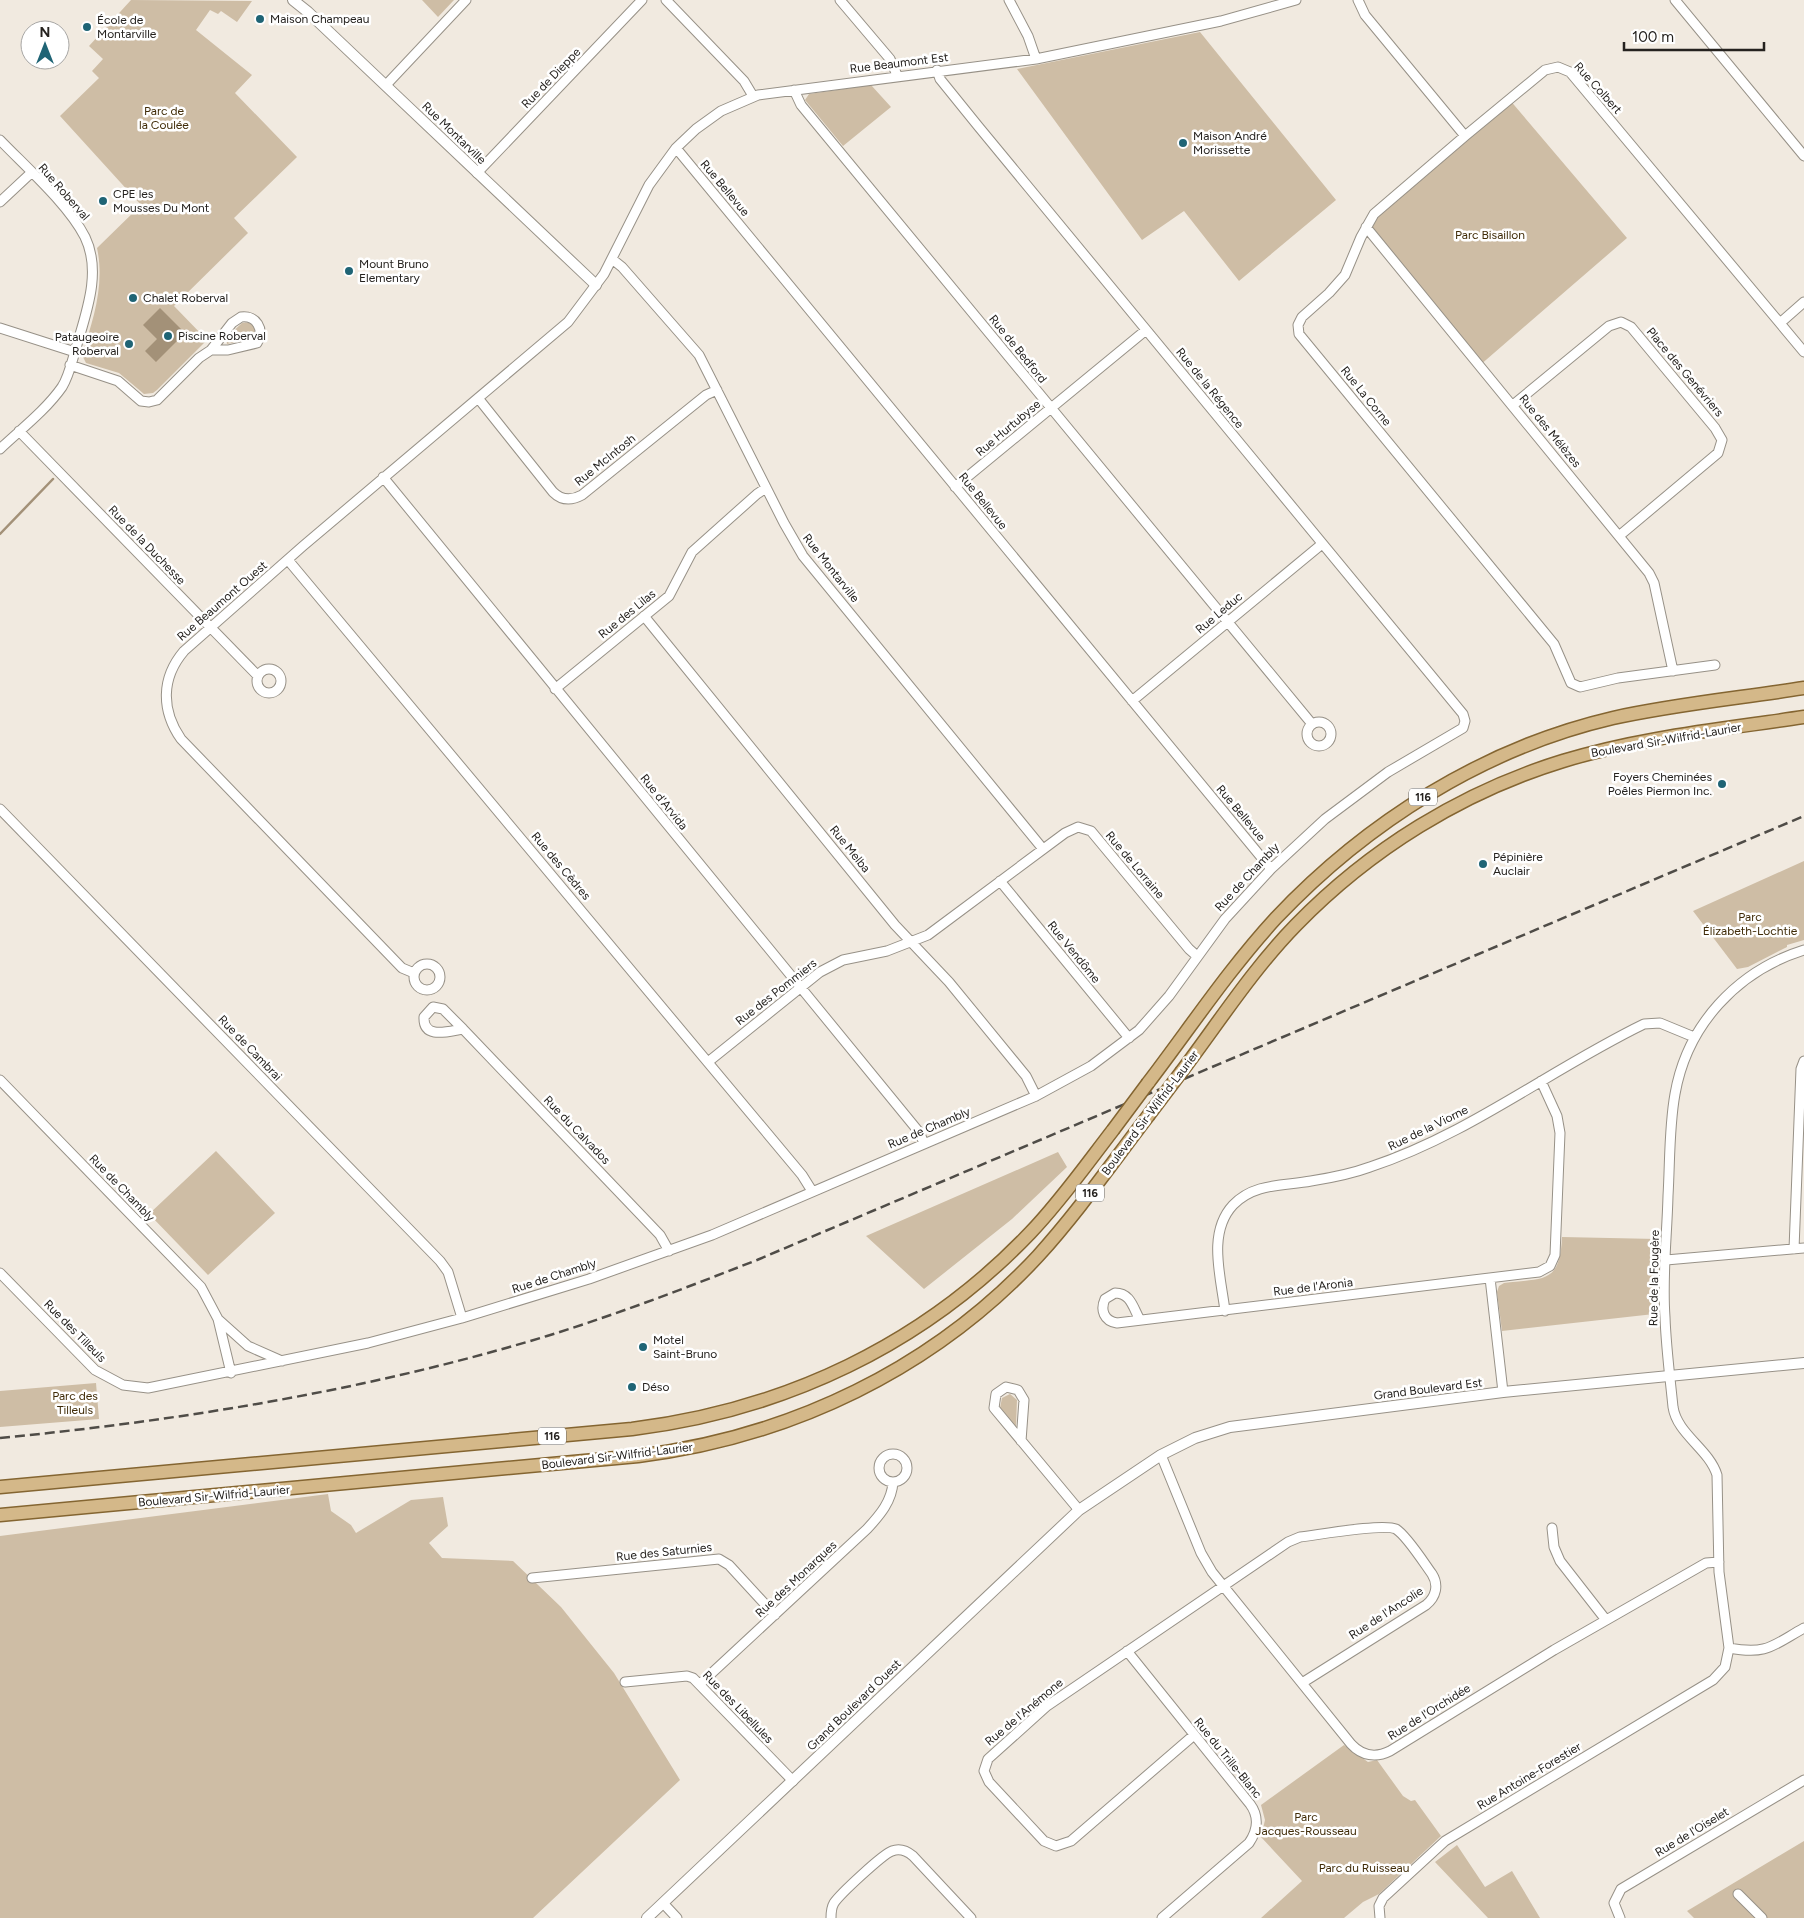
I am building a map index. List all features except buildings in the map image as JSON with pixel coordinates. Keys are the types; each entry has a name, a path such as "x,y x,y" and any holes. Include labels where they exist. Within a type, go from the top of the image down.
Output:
{"main road":[{"name":"Boulevard Sir-Wilfrid-Laurier","path":"0,1487 638,1428 712,1416 770,1400 824,1379 871,1355 922,1324 966,1292 1032,1232 1113,1130 1231,973 1293,901 1354,846 1381,825 1431,793 1498,757 1551,736 1588,725 1659,710 1804,688"},
{"name":"Boulevard Sir-Wilfrid-Laurier","path":"0,1515 638,1456 714,1443 778,1425 837,1401 889,1374 936,1345 977,1313 1018,1276 1052,1239 1148,1116 1263,963 1295,927 1351,875 1392,844 1428,821 1497,786 1564,760 1644,742 1804,717"}],"street":[{"name":"Rue Montarville","path":"293,0 596,285"},
{"path":"386,86 466,0"},
{"name":"Rue de Dieppe","path":"477,173 642,0"},
{"path":"666,0 748,86 753,96"},
{"path":"840,0 890,59 897,75"},
{"path":"1009,0 1028,36 1036,59"},
{"name":"Rue Beaumont Est","path":"596,285 612,259 649,185 676,148 712,117 753,96 897,75 1036,59 1221,21 1296,0"},
{"path":"1358,0 1365,15 1465,136"},
{"path":"1675,0 1804,156"},
{"name":"Rue Colbert","path":"1465,136 1545,70 1558,66 1567,70 1804,352"},
{"name":"Rue de la Régence","path":"937,70 940,79 978,126 1463,714 1465,721"},
{"name":"Rue de Bedford","path":"794,90 801,105 1312,724"},
{"name":"Rue La Corne","path":"1465,136 1374,214 1366,227 1345,274 1329,293 1302,317 1298,325 1299,334 1554,644 1572,684 1582,686 1618,678 1673,671"},
{"name":"Rue Roberval","path":"0,140 69,214 85,238 91,254 90,299 61,388 0,449"},
{"name":"Rue Bellevue","path":"676,148 1271,868"},
{"path":"0,202 31,173"},
{"name":"Rue des Mélèzes","path":"1366,227 1513,405 1653,580 1673,671"},
{"name":"Rue Montarville","path":"612,259 622,267 690,343 717,390 790,536 809,564 1043,849"},
{"name":"Rue Beaumont Ouest","path":"414,973 402,968 186,744 174,729 166,701 170,672 184,652 210,628 384,477 562,327 596,285"},
{"path":"1780,322 1804,302"},
{"path":"70,365 118,381 141,401 152,402 211,350 236,319 246,316 258,324 260,339 253,345 228,350 211,350"},
{"name":"Place des Genévriers","path":"1513,405 1609,326 1621,322 1631,327 1716,428 1722,440 1718,453 1619,536"},
{"path":"0,328 74,352"},
{"name":"Rue Hurtubyse","path":"956,487 1146,330"},
{"name":"Rue McIntosh","path":"478,398 553,492 560,497 570,499 582,495 706,395 717,390"},
{"name":"Rue de la Duchesse","path":"20,430 258,676"},
{"name":"Rue d'Arvida","path":"384,477 919,1132 924,1143"},
{"name":"Rue des Lilas","path":"555,688 672,594 692,552 766,488"},
{"name":"Rue Leduc","path":"1132,701 1322,544"},
{"name":"Rue des Cèdres","path":"288,560 802,1175 812,1191"},
{"name":"Rue Melba","path":"644,616 895,925 949,982 1026,1076 1036,1096"},
{"path":"1673,671 1715,665"},
{"name":"Rue de Chambly","path":"0,1080 195,1280 210,1300 218,1319 231,1373 368,1343 462,1318 669,1251 1036,1096 1075,1077 1129,1038 1163,1003 1224,919 1271,868 1318,825 1354,796 1410,758 1459,732 1465,721"},
{"name":"Rue de Cambrai","path":"0,809 440,1261 448,1272 462,1318"},
{"name":"Rue de Lorraine","path":"1043,849 1072,828 1081,827 1088,829 1189,949 1197,956"},
{"name":"Rue des Pommiers","path":"708,1062 799,987 837,962 887,950 928,935 1043,849"},
{"name":"Rue Vendôme","path":"1000,881 1129,1038"},
{"name":"Rue de la Fougère","path":"1717,1678 1726,1664 1728,1648 1719,1562 1717,1474 1712,1463 1676,1418 1665,1317 1674,1100 1680,1072 1694,1038 1720,1002 1743,980 1776,960 1804,950"},
{"name":"Rue de la Viorne","path":"1225,1311 1218,1251 1219,1234 1227,1213 1243,1197 1264,1188 1349,1173 1402,1156 1442,1138 1647,1023 1660,1023 1694,1038"},
{"name":"Rue du Calvados","path":"463,1029 660,1235 669,1251"},
{"path":"1794,1249 1801,1070 1804,1061"},
{"name":"Rue de l'Aronia","path":"1140,1320 1542,1271 1550,1266 1555,1258 1560,1129 1551,1100 1541,1081"},
{"path":"1666,1260 1804,1248"},
{"name":"Rue des Tilleuls","path":"0,1274 89,1364 116,1383 135,1388 155,1388 231,1373"},
{"path":"1490,1278 1503,1392"},
{"name":"Rue de Chambly","path":"218,1319 248,1346 283,1362"},
{"name":"Grand Boulevard Est","path":"1078,1510 1161,1455 1206,1434 1244,1424 1503,1392 1804,1363"},
{"path":"1021,1441 1023,1396 1018,1390 1006,1388 996,1394 994,1408 1021,1441 1078,1510"},
{"name":"Rue de l'Orchidée","path":"1161,1455 1201,1553 1223,1586 1353,1747 1367,1754 1379,1755 1390,1751 1606,1620 1706,1563 1719,1562"},
{"name":"Rue des Monarques","path":"700,1684 874,1522 893,1493 893,1482"},
{"name":"Grand Boulevard Ouest","path":"647,1918 1078,1510"},
{"name":"Rue de l'Ancolie","path":"1223,1586 1297,1538 1386,1527 1395,1529 1402,1535 1434,1578 1436,1588 1434,1597 1426,1605 1302,1683"},
{"path":"1552,1528 1554,1547 1560,1561 1606,1620"},
{"name":"Rue des Saturnies","path":"532,1578 718,1559 730,1565 775,1614"},
{"name":"Rue de l'Anémone","path":"1194,1735 1071,1841 1063,1845 1053,1846 1044,1841 989,1782 984,1768 993,1754 1047,1706 1223,1586"},
{"path":"1728,1648 1751,1652 1763,1650 1804,1628"},
{"name":"Rue du Trille-Blanc","path":"1127,1651 1252,1807 1256,1818 1256,1829 1246,1845 1162,1918"},
{"name":"Rue des Libellules","path":"625,1682 687,1676 700,1684 792,1781"},
{"name":"Rue Antoine-Forestier","path":"1380,1918 1379,1906 1383,1898 1445,1841 1717,1678"},
{"name":"Rue de l'Oiselet","path":"1620,1918 1614,1903 1621,1889 1804,1780"},
{"path":"831,1918 832,1908 839,1898 886,1854 898,1849 908,1852 913,1856 971,1918"},
{"path":"1738,1894 1762,1918"},
{"path":"663,1903 677,1918"}],"green space":[{"name":"Parc de la Coulée","path":"131,0 252,1 237,22 221,11 218,14 210,10 196,30 252,75 235,93 297,157 234,218 248,233 174,306 207,340 157,390 153,393 144,394 119,373 86,363 82,355 94,316 99,289 100,275 97,248 141,205 60,116 99,78 92,71 103,59 89,46"},
{"path":"422,0 454,0 438,17"},
{"path":"1200,32 1336,200 1239,281 1184,211 1142,240 1017,69"},
{"path":"871,85 891,107 843,146 805,100 809,94"},
{"name":"Parc Bisaillon","path":"1509,99 1627,238 1479,366 1366,227"},
{"path":"242,323 249,323 253,326 255,330 253,338 227,344 226,338"},
{"name":"Parc Élizabeth-Lochtie","path":"1804,861 1804,940 1787,945 1787,947 1748,967 1737,969 1693,911"},
{"path":"216,1151 275,1213 208,1275 149,1214"},
{"path":"1058,1152 1067,1167 1012,1219 924,1289 866,1236"},
{"path":"1562,1237 1657,1239 1654,1314 1502,1331 1497,1292 1499,1286 1504,1283 1539,1279 1547,1276 1558,1263"},
{"name":"Parc des Tilleuls","path":"96,1383 99,1419 0,1427 0,1391"},
{"path":"1010,1394 1017,1400 1016,1426 1014,1427 1000,1408 1002,1398"},
{"path":"328,1494 331,1511 351,1525 356,1533 411,1500 443,1497 448,1526 429,1543 442,1558 513,1561 561,1607 614,1673 680,1780 533,1918 0,1918 0,1536"},
{"path":"1344,1745 1368,1762 1377,1760 1403,1796 1411,1801 1415,1800 1441,1836 1379,1894 1363,1902 1344,1918 1261,1918 1302,1881 1261,1837 1265,1820 1261,1805"},
{"path":"1804,1841 1804,1918 1694,1918 1687,1911"},
{"path":"1457,1845 1485,1887 1512,1871 1540,1918 1488,1918 1435,1862"}],"shaded area":[{"name":"Piscine Roberval","path":"160,308 185,333 156,362 145,351 157,339 143,325"}],"waterway":[{"path":"0,534 53,479"}],"railway":[{"path":"0,1438 69,1431 207,1412 344,1387 480,1355 600,1319 757,1260 1804,816"}],"place":[{"name":"Maison Champeau","path":"260,19"},
{"name":"École de Montarville","path":"87,27"},
{"name":"Maison André Morissette","path":"1183,143"},
{"name":"CPE les Mousses Du Mont","path":"103,201"},
{"name":"Mount Bruno Elementary","path":"349,271"},
{"name":"Chalet Roberval","path":"133,298"},
{"name":"Piscine Roberval","path":"168,336"},
{"name":"Pataugeoire Roberval","path":"129,344"},
{"name":"Foyers Cheminées Poêles Piermon Inc.","path":"1722,784"},
{"name":"Pépinière Auclair","path":"1483,864"},
{"name":"Motel Saint-Bruno","path":"643,1347"},
{"name":"Déso","path":"632,1387"}],"park label":[{"name":"Parc Jacques-Rousseau","path":"1306,1824"},
{"name":"Parc du Ruisseau","path":"1364,1868"}]}
